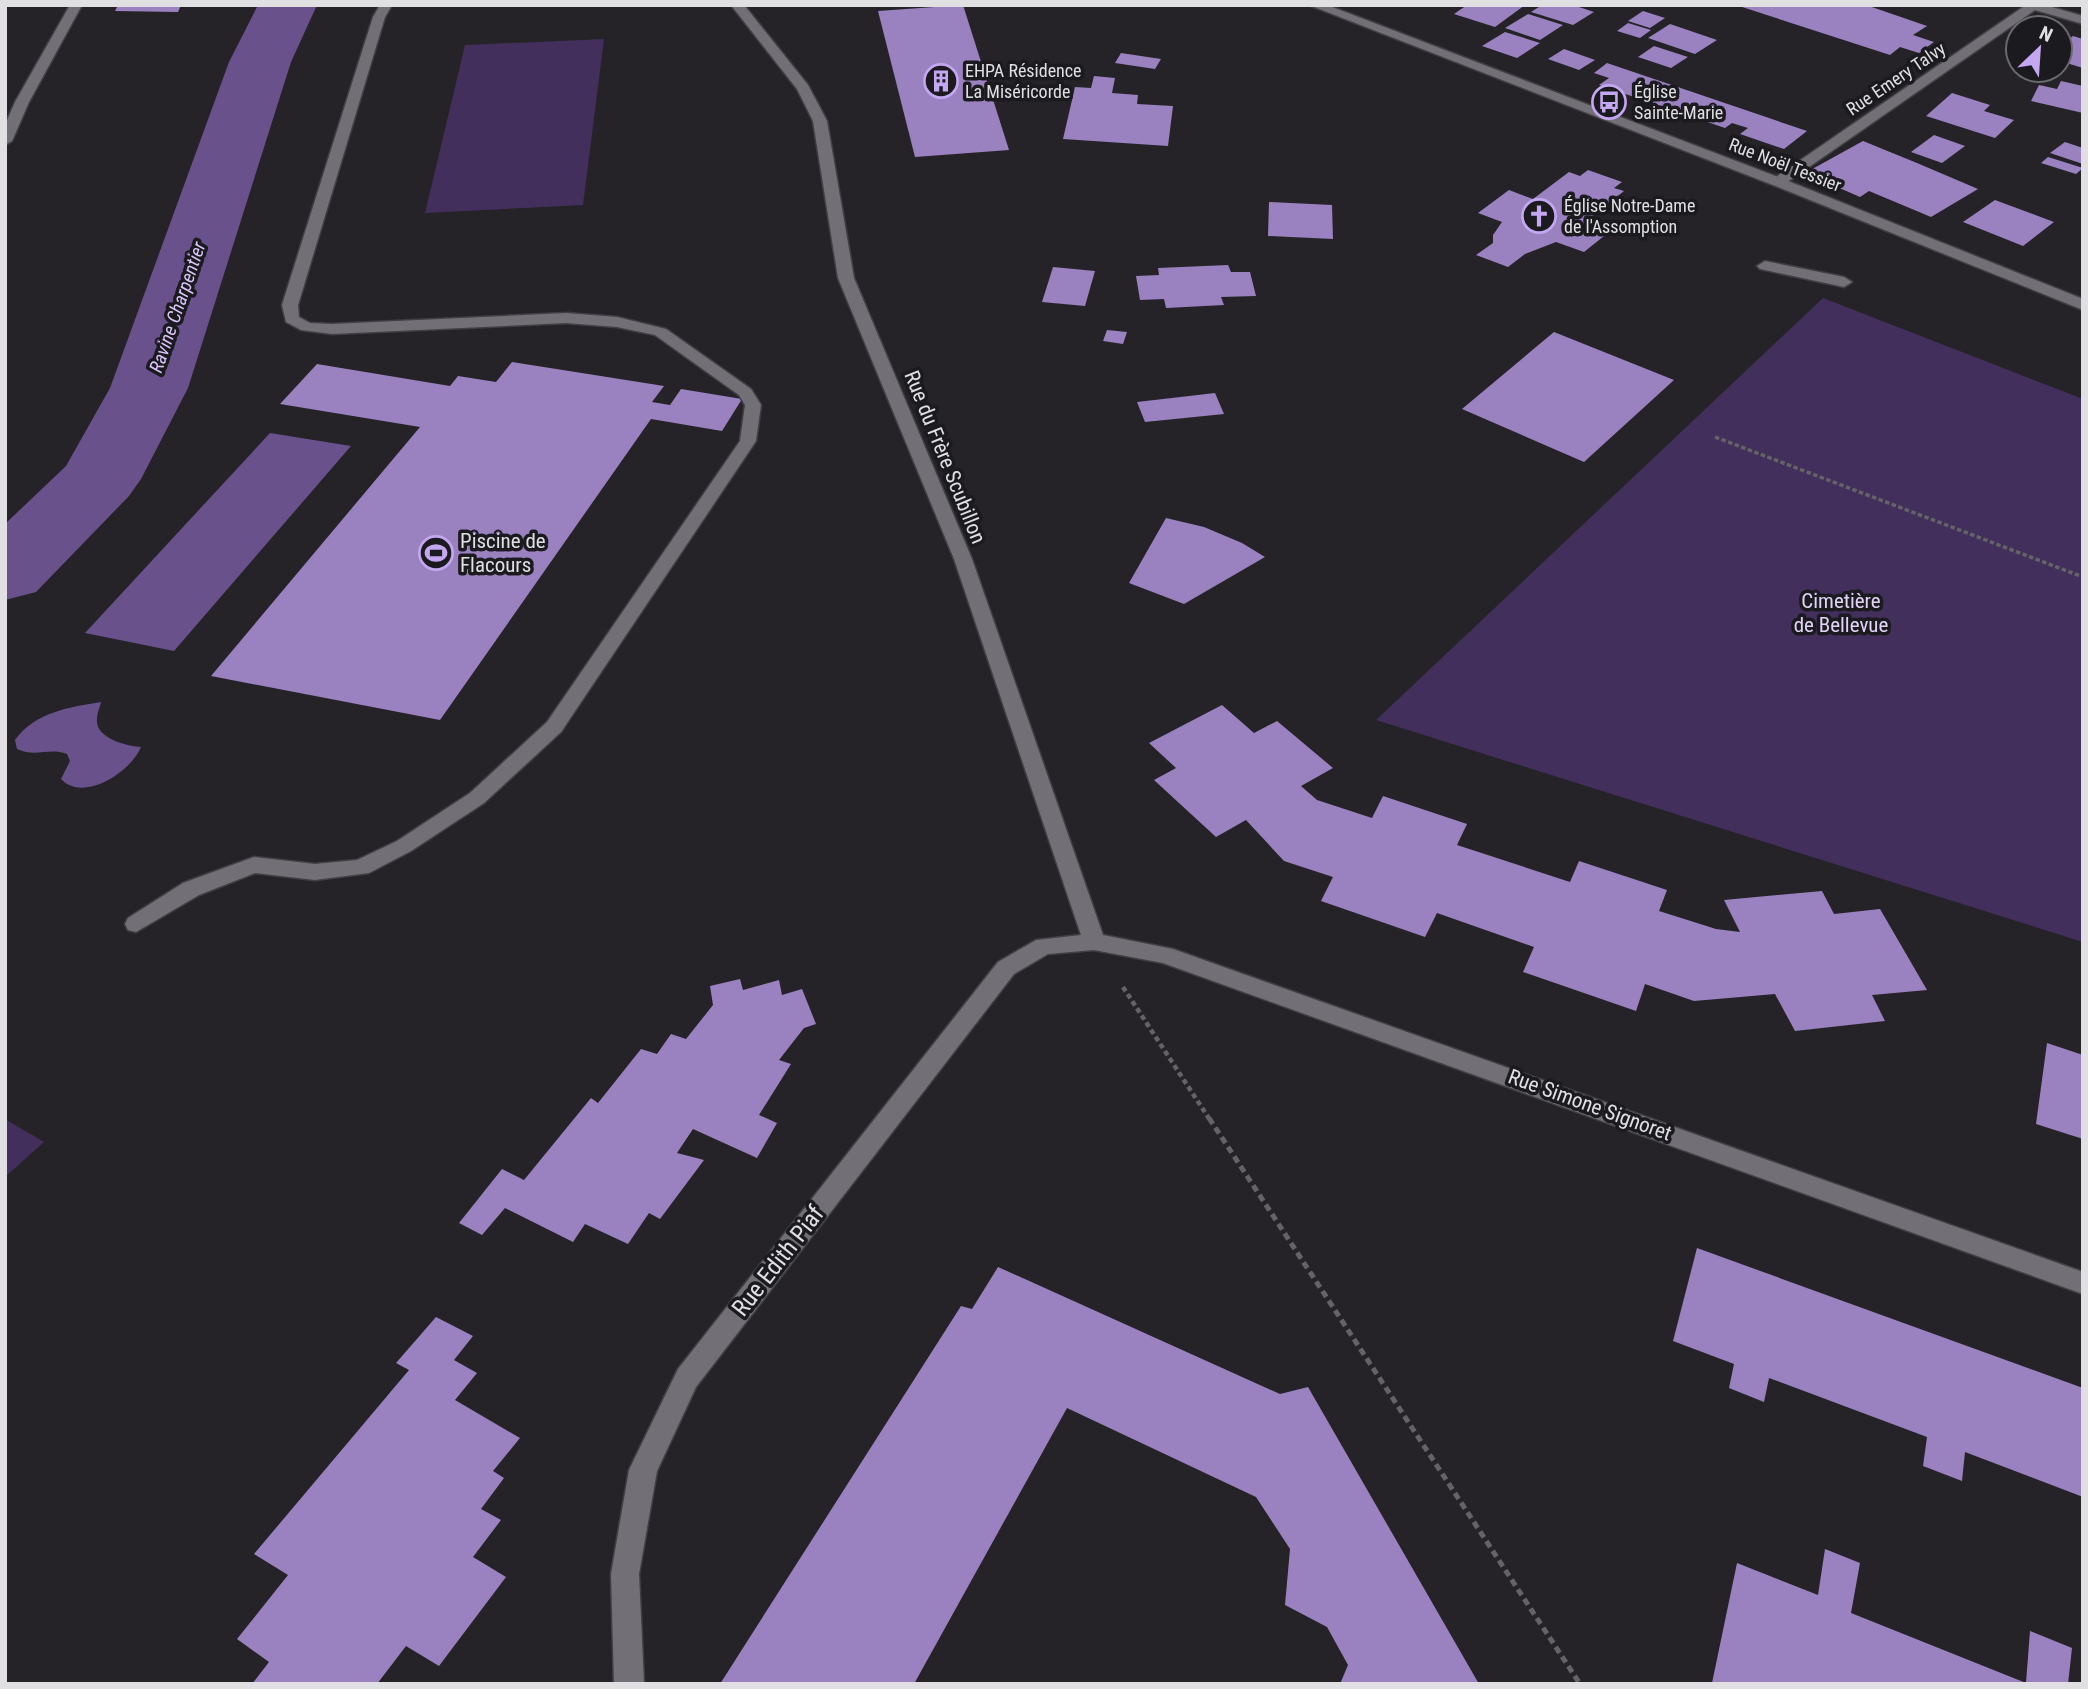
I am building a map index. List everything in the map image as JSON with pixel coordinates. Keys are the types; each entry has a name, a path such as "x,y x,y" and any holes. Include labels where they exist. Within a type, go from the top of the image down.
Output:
{"street":[{"path":"5,141 22,102 76,5"},
{"path":"136,924 191,889 254,865 315,872 361,867 404,846 477,798 554,727 748,441 753,405 745,391 660,332 594,319 332,329 307,327 292,319 290,305 379,17 386,5"},
{"name":"Rue du Frère Scubillon","path":"737,5 803,88 820,121 846,278 963,559 1094,942"},
{"name":"Rue Noël Tessier","path":"1315,5 1778,182 2083,305"},
{"name":"Rue Emery Talvy","path":"1778,182 2035,5 2083,20"},
{"path":"1765,266 1844,282"},
{"name":"Rue Simone Signoret","path":"1094,942 1165,955 2083,1283"},
{"name":"Rue Edith Piaf","path":"629,1684 625,1574 643,1470 687,1378 1006,968 1044,946 1094,942"}],"path":[{"path":"1715,437 2083,577"},
{"path":"1094,942 1580,1684"}],"green space":[{"path":"604,39 583,205 425,213 465,45"},
{"name":"Cimetière de Bellevue","path":"1823,298 2083,399 2083,942 1376,720"},
{"path":"5,1119 44,1142 5,1177"}],"shaded area":[{"path":"270,433 351,446 174,651 85,633"},
{"path":"101,702 97,719 101,731 120,743 141,747 127,766 106,781 81,788 70,786 61,779 70,761 67,754 31,753 17,749 15,740 43,717 65,709"}],"building":[{"path":"118,5 181,5 178,12 115,11"},
{"name":"EHPA Résidence La Miséricorde","path":"963,5 1009,150 915,157 878,11"},
{"path":"1467,5 1525,5 1495,27 1454,14"},
{"path":"1542,5 1573,5 1594,12 1573,25 1531,12"},
{"path":"1866,5 1927,26 1913,35 1934,42 1919,53 1900,47 1890,55 1739,6"},
{"path":"1643,11 1665,18 1650,28 1628,21"},
{"path":"1528,14 1563,25 1540,40 1505,28"},
{"path":"1628,23 1651,30 1640,38 1617,31"},
{"path":"1670,24 1717,40 1695,54 1648,38"},
{"path":"1505,32 1540,43 1517,58 1482,46"},
{"path":"2074,36 2083,39 2083,68 2074,65"},
{"path":"1654,46 1688,57 1671,68 1638,57"},
{"path":"1564,49 1595,60 1579,70 1548,59"},
{"path":"1121,53 1161,59 1155,69 1115,63"},
{"path":"1607,63 1807,131 1784,149 1740,134 1748,128 1732,123 1725,128 1599,85 1609,78 1594,73"},
{"path":"1094,76 1115,78 1112,93 1138,95 1137,104 1173,106 1168,146 1063,139 1075,87 1091,88"},
{"path":"2060,84 2083,86 2083,113 2031,101 2039,85 2057,89"},
{"path":"1952,93 1990,105 1984,111 2014,120 1995,138 1926,116"},
{"path":"1934,135 1965,146 1942,163 1911,152"},
{"path":"1863,141 1978,189 1931,217 1869,191 1860,197 1805,173"},
{"path":"2065,142 2083,148 2083,164 2050,153"},
{"path":"2048,157 2083,168 2076,174 2041,163"},
{"name":"Église Notre-Dame de l'Assomption","path":"1588,170 1622,182 1614,188 1624,191 1589,219 1614,228 1584,252 1556,242 1525,254 1508,267 1476,255 1493,243 1493,235 1502,222 1478,213 1509,190 1533,199 1569,172 1580,176"},
{"path":"1995,200 2054,222 2023,246 1963,222"},
{"path":"1269,202 1332,205 1333,239 1268,236"},
{"path":"1228,265 1231,272 1250,272 1256,296 1221,297 1224,305 1166,308 1164,299 1140,300 1136,276 1159,275 1158,268"},
{"path":"1053,267 1095,271 1085,306 1042,302"},
{"path":"1107,330 1127,332 1123,344 1103,341"},
{"path":"1554,332 1674,380 1584,462 1462,409"},
{"name":"Piscine de Flacours","path":"512,362 664,386 652,402 670,405 681,389 742,399 722,431 651,419 440,720 211,676 420,427 280,404 317,364 450,386 458,376 496,382"},
{"path":"1215,393 1224,414 1145,422 1137,402"},
{"path":"1166,518 1204,527 1242,543 1265,557 1184,604 1129,583"},
{"path":"1222,705 1254,733 1277,721 1333,768 1301,786 1317,800 1372,818 1383,796 1467,824 1457,845 1570,882 1579,861 1667,890 1659,911 1716,929 1740,932 1724,900 1822,891 1834,914 1880,909 1927,990 1872,995 1885,1021 1795,1031 1775,994 1694,1001 1645,984 1636,1011 1523,972 1534,947 1437,913 1425,937 1321,901 1333,877 1284,861 1246,820 1216,837 1154,780 1176,768 1149,743"},
{"path":"740,979 743,990 779,980 782,995 802,989 816,1024 804,1028 779,1060 791,1064 759,1115 777,1123 757,1158 693,1129 677,1153 704,1160 660,1219 649,1213 628,1244 585,1224 573,1242 505,1208 482,1235 459,1223 502,1169 524,1180 591,1098 598,1103 641,1049 657,1054 671,1034 686,1039 713,1005 710,986"},
{"path":"2047,1043 2083,1055 2083,1139 2036,1124"},
{"path":"1697,1248 2083,1388 2083,1497 1965,1452 1962,1481 1923,1466 1927,1437 1769,1378 1764,1402 1729,1388 1734,1364 1673,1341"},
{"path":"998,1267 1280,1394 1308,1387 1479,1684 1340,1684 1348,1665 1327,1627 1285,1605 1290,1549 1256,1497 1067,1408 914,1684 720,1684 961,1306 972,1309"},
{"path":"436,1317 473,1336 454,1360 477,1373 455,1400 520,1438 493,1471 504,1478 481,1509 501,1520 473,1557 506,1577 439,1666 406,1646 377,1684 252,1684 269,1662 237,1639 288,1575 254,1554 409,1370 396,1363"},
{"path":"1825,1549 1860,1563 1851,1613 2026,1683 2030,1631 2072,1648 2068,1684 1712,1683 1737,1563 1818,1595"}],"waterway":[{"name":"Ravine Charpentier","path":"5,573 100,479 149,388 260,62 288,5"}],"place":[{"name":"EHPA Résidence La Miséricorde","path":"941,81"},
{"name":"Église Sainte-Marie","path":"1609,102"},
{"name":"Église Notre-Dame de l'Assomption","path":"1539,216"},
{"name":"Piscine de Flacours","path":"436,553"}]}
